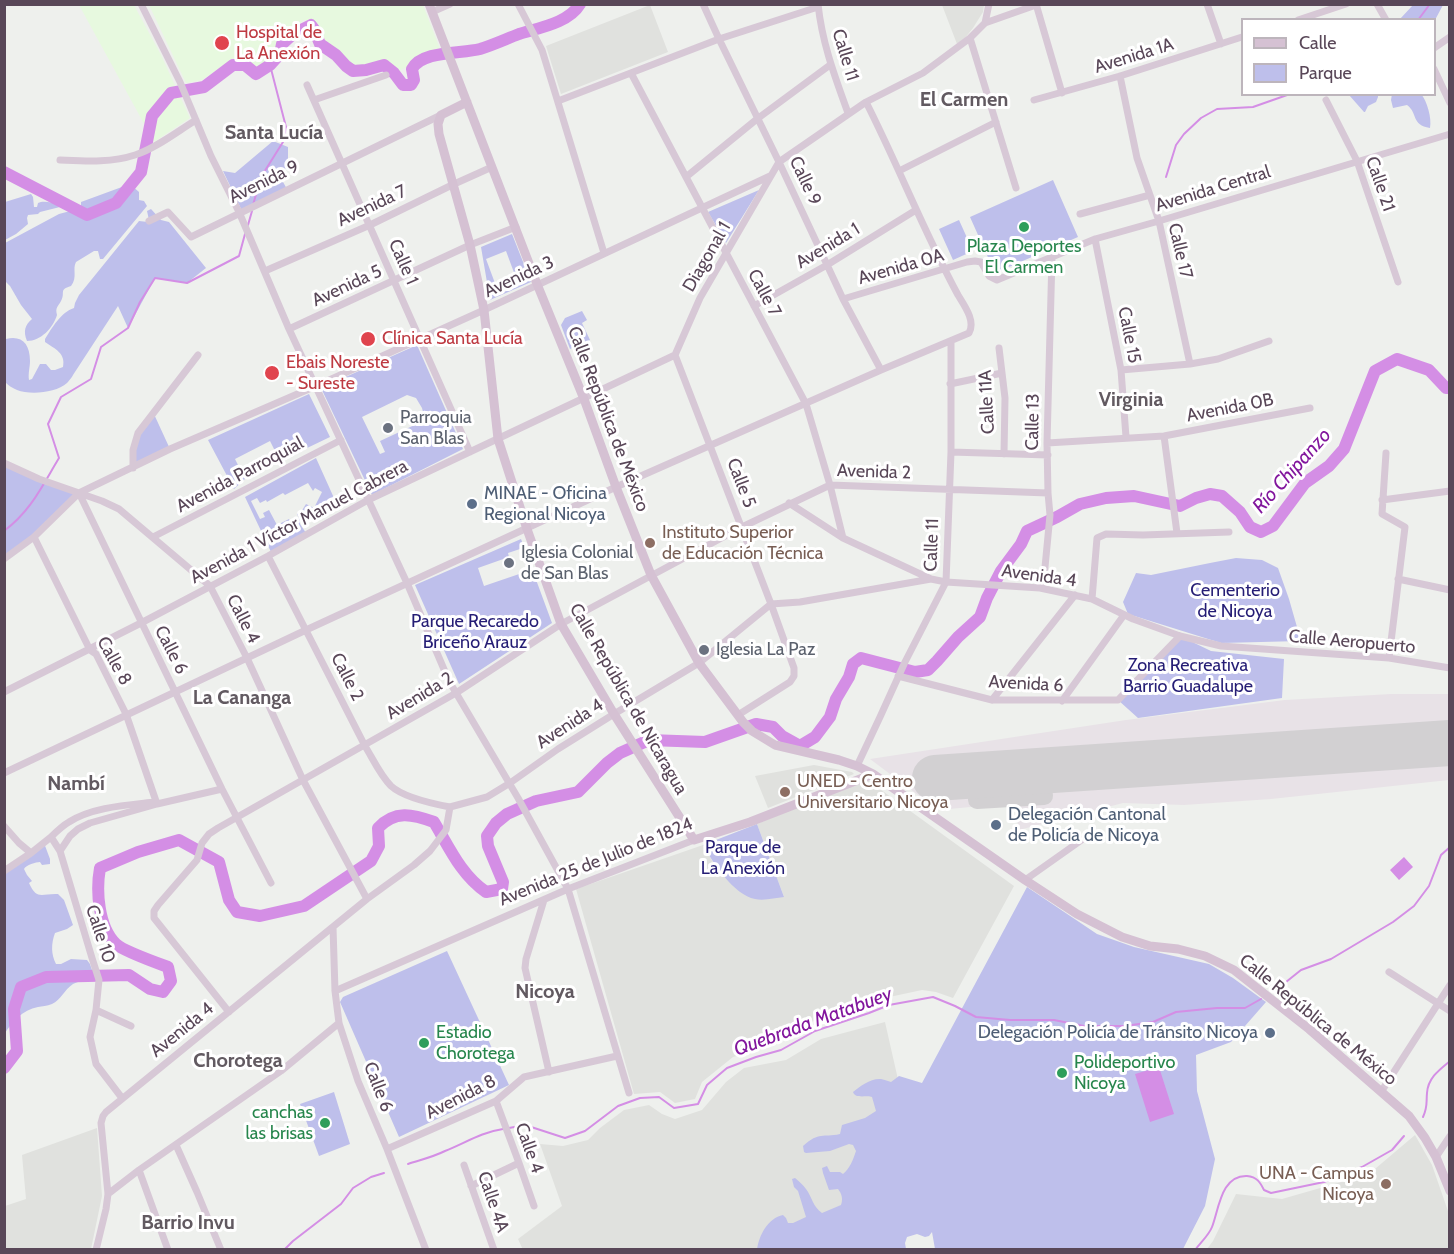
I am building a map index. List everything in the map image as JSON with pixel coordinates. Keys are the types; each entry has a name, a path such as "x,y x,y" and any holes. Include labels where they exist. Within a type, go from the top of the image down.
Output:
{"main road":[{"name":"Calle República de México","path":"430,8 651,575 699,663 752,731 775,745 838,760 873,774 1077,915 1122,938 1150,946 1178,949 1205,956 1234,970 1318,1036 1409,1116 1436,1157 1449,1191"},
{"name":"Avenida 9","path":"441,115 467,102"},
{"name":"Calle República de Nicaragua","path":"441,115 438,124 439,134 470,245 484,310 498,439 527,529 561,624 693,840"},
{"name":"Avenida 25 de Julio de 1824","path":"693,840 750,822 873,774"}],"street":[{"path":"141,4 187,97 211,156 239,212 289,329 407,583 449,681 510,783 568,889 629,1094"},
{"path":"430,8 450,4"},
{"path":"518,4 542,50 604,253"},
{"name":"Calle 9","path":"703,4 843,299 880,370"},
{"path":"985,23 989,4"},
{"path":"1207,4 1221,44"},
{"path":"1323,16 1330,7 1346,4"},
{"path":"1377,4 1385,18"},
{"path":"770,176 779,162 866,102 923,73 970,38 985,23 1036,5 1062,93"},
{"path":"558,101 719,39 818,6"},
{"name":"Calle 11","path":"818,6 823,40 830,65 849,113"},
{"name":"Avenida 1A","path":"1034,100 1120,76 1241,37"},
{"path":"1436,47 1449,37"},
{"path":"970,38 1016,188"},
{"path":"686,177 757,119 830,65"},
{"name":"Calle 7","path":"632,73 806,404 843,538"},
{"path":"1436,73 1447,92 1449,103"},
{"path":"314,100 386,75"},
{"name":"Calle 17","path":"1120,76 1137,158 1159,221 1190,364"},
{"name":"Calle 1","path":"307,85 470,452"},
{"name":"Calle 21","path":"1326,100 1357,160 1398,282"},
{"name":"Calle 11","path":"857,766 899,674 946,582 951,452 951,341 969,333 971,328 970,320 866,102"},
{"name":"Avenida 9","path":"149,221 168,212 191,237 441,115"},
{"path":"60,160 118,159 137,155 196,120"},
{"path":"899,171 996,122"},
{"name":"Avenida Central","path":"967,262 981,262 989,276 997,280 1095,238 1449,134"},
{"name":"Avenida 7","path":"265,272 492,167"},
{"name":"Avenida 3","path":"4,560 34,537 79,493 170,449 484,310 770,176"},
{"name":"Diagonal 1","path":"675,355 700,298 727,255 770,176"},
{"path":"1080,214 1150,195"},
{"name":"Avenida 1","path":"754,306 827,265 916,210"},
{"name":"Avenida 5","path":"289,329 516,226"},
{"name":"Calle 15","path":"1095,238 1121,370 1126,437"},
{"name":"Calle 13","path":"1043,588 1050,515 1047,442 1052,256"},
{"name":"Avenida 0A","path":"843,299 967,262"},
{"path":"4,772 407,583 880,370 951,341"},
{"path":"1121,370 1190,364 1218,359 1269,341"},
{"name":"Calle 11A","path":"999,348 1005,398 1004,454"},
{"path":"133,468 133,450 138,433 198,355"},
{"name":"Avenida 1 Víctor Manuel Cabrera","path":"6,691 90,650 368,500 675,355"},
{"name":"Calle 5","path":"675,355 794,668 794,676 790,682 741,718"},
{"path":"950,384 1002,374"},
{"name":"Avenida 0B","path":"1047,442 1164,436 1310,408"},
{"path":"1164,436 1177,533"},
{"name":"Avenida Parroquial","path":"153,537 341,440"},
{"path":"951,452 1048,455"},
{"path":"1386,453 1382,514 1406,527 1389,658"},
{"name":"Calle 4","path":"4,463 39,479 119,509 210,586 247,658 303,780 367,899"},
{"name":"Avenida 2","path":"229,1012 154,918 154,911 158,905 197,860 202,843 209,834 456,693 561,624 742,527 830,485 1048,493"},
{"path":"1382,500 1449,491"},
{"name":"Calle 6","path":"79,493 222,789 271,883"},
{"path":"789,503 843,538 931,579"},
{"path":"1092,600 1097,538 1106,534 1229,532"},
{"name":"Calle 8","path":"34,537 90,650 96,654 126,714 157,803"},
{"name":"Calle 2","path":"268,556 365,746 392,788 421,800 450,807"},
{"name":"Avenida 4","path":"108,1194 101,1123 103,1116 122,1098 367,899 414,865 437,844 446,830 450,807 487,797 510,783 558,749 699,663 771,604 800,602 931,579 1043,588 1092,600 1180,636"},
{"path":"1398,579 1449,590"},
{"path":"992,700 1075,596"},
{"path":"1062,701 1124,615"},
{"name":"Calle Aeropuerto","path":"1180,636 1221,646 1389,658 1449,668"},
{"name":"Avenida 6","path":"899,674 992,700 1118,700 1180,636"},
{"path":"4,681 6,691"},
{"path":"60,851 70,836 90,823 157,803 222,789"},
{"path":"4,871 31,853 68,822 114,807 157,803"},
{"path":"4,825 31,853"},
{"name":"Calle 10","path":"51,837 60,851 99,980 90,1037 96,1064 122,1098"},
{"path":"1025,880 1083,839"},
{"name":"Avenida 25 de Julio de 1824","path":"335,991 568,889 693,840"},
{"path":"544,900 525,968 549,1072"},
{"name":"Calle 6","path":"333,927 335,991 339,1023 358,1081 426,1250"},
{"path":"1389,972 1449,1011"},
{"path":"1382,1092 1449,985"},
{"path":"96,1010 131,1026"},
{"path":"96,1250 108,1194 281,1071 339,1023"},
{"name":"Avenida 8","path":"387,1149 496,1101 524,1077 617,1056"},
{"name":"Calle 4","path":"496,1101 534,1206"},
{"path":"1436,1157 1449,1136"},
{"path":"176,1145 221,1250"},
{"path":"471,1186 519,1163"},
{"name":"Calle 4A","path":"464,1165 494,1250"},
{"path":"139,1170 168,1250"}],"shaded area":[{"path":"79,5 134,5 161,55 190,118 154,142"},
{"name":"Hospital de La Anexión","path":"149,5 423,5 440,49 414,59 407,67 399,71 390,62 380,61 356,67 324,40 314,22 304,20 277,43 276,53 257,67 248,62 230,61 202,80 186,83"},
{"path":"650,5 668,52 561,94 546,46"},
{"path":"942,5 984,5 983,12 973,28 957,44"},
{"path":"1391,694 1449,694 1449,780 1271,799 1184,805 1123,803 1019,830 1014,803 938,810 870,759 1126,720 1285,700"},
{"name":"UNED - Centro Universitario Nicoya","path":"814,765 854,774 768,808 755,776"},
{"path":"866,779 1014,886 953,998 922,990 866,1002 814,1021 763,1049 733,1057 702,1082 695,1099 675,1103 660,1092 634,1094 576,889 703,845 714,864 784,897 757,824"},
{"path":"1404,857 1413,867 1399,880 1390,870"},
{"path":"885,1022 923,1190 884,1249 523,1250 518,1239 562,1206 540,1144 563,1146 588,1140 624,1110 649,1105 675,1119 702,1110 726,1082 744,1068 786,1060 821,1039"},
{"path":"1159,1067 1174,1114 1150,1122 1135,1074"},
{"path":"97,1128 102,1196 91,1249 5,1249 5,1206 26,1199 22,1155"},
{"name":"UNA - Campus Nicoya","path":"1415,1135 1432,1165 1449,1214 1449,1249 1207,1249 1236,1194 1282,1199 1369,1174"}],"green space":[{"path":"1413,4 1443,5 1436,18 1401,18"},
{"path":"1350,96 1378,96 1376,102 1368,106 1364,112"},
{"path":"1392,96 1422,96 1428,110 1430,128 1417,122 1407,105 1393,108"},
{"path":"273,141 288,147 288,166 279,175 287,189 242,211 223,171 235,173"},
{"name":"Plaza Deportes El Carmen","path":"1053,180 1078,237 995,273 970,217"},
{"path":"130,184 139,192 139,200 144,201 147,206 103,259 100,259 98,251 94,251 76,262 73,283 63,290 53,325 42,336 27,341 25,329 32,319 5,281 5,243 59,214 81,207 81,202"},
{"path":"759,190 726,243 708,212"},
{"path":"31,194 34,207 37,207 38,203 48,202 60,207 28,215 28,224 5,240 5,202"},
{"path":"151,209 161,220 169,222 206,268 187,283 155,278 128,328 118,306 72,377 62,386 50,391 29,392 17,390 7,384 5,382 4,340 6,339 16,338 27,346 30,355 29,380 32,379 40,364 46,364 51,370 63,367 63,358 56,349 45,342 45,339 61,317 74,308 79,295 139,221 148,222 147,211"},
{"path":"959,220 973,251 953,260 939,229"},
{"path":"512,234 531,282 490,300 481,247","holes":["506,251 519,286 499,294 486,259"]},
{"path":"582,311 587,320 582,323 590,340 570,349 561,325 565,318"},
{"path":"417,345 463,449 372,495 321,388","holes":["407,395 416,398 424,416 421,422 380,441 385,452 380,454 362,417"]},
{"path":"309,394 330,437 280,461 270,441 235,459 245,479 234,489 208,440"},
{"path":"153,412 170,449 133,468 138,433"},
{"path":"316,458 334,498 302,517 300,524 306,533 271,552 245,497","holes":["308,483 313,491 315,488 322,492 314,508 306,504 297,514 299,518 291,522 289,519 277,525 269,510 263,513 265,517 260,519 251,501 257,498 260,503 266,500 267,502"]},
{"path":"5,463 79,493 5,559"},
{"name":"Parque Recaredo Briceño Arauz","path":"521,539 552,623 459,684 415,585","holes":["520,549 528,571 484,586 478,568 509,557 508,553"]},
{"name":"Cementerio de Nicoya","path":"1236,558 1262,560 1278,568 1301,641 1221,643 1128,614 1123,602 1136,573 1151,575"},
{"name":"Zona Recreativa Barrio Guadalupe","path":"1180,636 1211,651 1284,659 1282,698 1138,718 1118,700"},
{"name":"Parque de La Anexión","path":"757,824 784,897 758,900 739,891 718,869 703,845"},
{"path":"44,843 50,864 42,865 40,862 24,869 32,881 29,883 32,889 37,894 58,894 64,900 73,925 55,933 52,949 54,960 56,964 61,964 71,959 87,960 93,973 87,979 73,984 50,1005 32,1008 23,1013 5,1033 5,875 7,871"},
{"name":"Polideportivo Nicoya","path":"1027,887 1097,934 1134,947 1209,964 1266,1002 1231,1042 1196,1055 1197,1091 1215,1159 1205,1206 1183,1249 935,1249 932,1232 925,1237 917,1234 907,1237 906,1249 757,1250 762,1233 773,1220 783,1215 788,1223 793,1223 806,1217 792,1179 795,1178 804,1186 822,1213 841,1205 842,1199 838,1189 829,1190 822,1168 827,1166 830,1172 843,1174 855,1154 853,1145 849,1144 830,1151 806,1153 803,1146 817,1137 840,1134 842,1125 865,1118 876,1111 872,1097 858,1096 853,1092 866,1083 877,1079 891,1082 899,1076 922,1083"},
{"name":"Estadio Chorotega","path":"447,951 509,1085 399,1137 340,1002 343,997"},
{"name":"canchas las brisas","path":"334,1092 350,1144 319,1156 300,1104"}],"waterway":[{"path":"4,172 87,215 116,203 141,172 152,116 171,93 204,87 233,65 245,65 256,74 270,65 280,54 282,44 293,34 311,25 320,44 353,71 384,65 403,85 411,85 414,80 412,69 424,59 480,49 552,24 568,16 580,4"},
{"path":"1420,18 1430,4"},
{"path":"253,205 261,177 283,142 286,127 270,65"},
{"path":"1166,177 1176,145 1201,118 1217,109 1253,107 1284,96"},
{"path":"248,225 252,211"},
{"path":"4,531 29,506 59,458 48,424 61,397 91,379 101,347 128,328 155,278 187,283 239,256 245,234"},
{"name":"Río Chipanzo","path":"4,1068 17,1051 14,1009 21,987 46,977 129,975 150,989 163,992 171,981 168,967 125,950 110,937 100,908 98,887 100,868 138,852 179,840 219,862 229,900 237,912 260,916 304,906 371,861 379,846 378,828 391,818 404,815 434,822 456,860 477,885 486,892 502,889 503,882 488,846 487,836 496,823 507,814 536,801 578,792 620,753 649,740 705,742 756,724 773,727 782,736 800,746 815,737 830,717 853,664 861,658 915,672 928,670 980,617 1001,571 1021,544 1027,531 1080,504 1106,498 1134,496 1180,506 1210,494 1222,496 1240,512 1250,527 1261,532 1273,526 1305,483 1329,466 1344,449 1375,371 1397,359 1429,370 1446,388 1450,388"},
{"name":"Quebrada Matabuey","path":"1276,990 1301,970 1331,959 1393,922 1414,906 1429,886 1441,855 1450,847"},
{"name":"Quebrada Matabuey","path":"509,1128 525,1125 565,1138 585,1131 618,1106 640,1098 659,1097 674,1108 698,1104 707,1085 727,1068 781,1050 815,1031 889,1005 933,997 976,1017 1054,1020 1084,1026 1125,1026 1153,1022 1176,1012 1245,1008 1261,999"},
{"path":"1423,1117 1429,1083 1450,1061"},
{"name":"Quebrada Matabuey","path":"408,1164 436,1155 481,1135 503,1129"},
{"path":"1195,1250 1211,1230 1226,1187 1238,1177 1253,1177 1260,1182 1264,1190 1271,1193 1324,1182 1362,1167 1392,1150 1404,1136"},
{"name":"Quebrada Matabuey","path":"284,1250 341,1204 353,1188 371,1177 384,1173"}],"taxiway":[{"path":"976,775 977,800 1044,796 1041,771"}],"runway":[{"path":"935,778 1450,743"}],"place":[{"name":"Hospital de La Anexión","path":"222,43"},
{"name":"Plaza Deportes El Carmen","path":"1024,227"},
{"name":"Clínica Santa Lucía","path":"368,339"},
{"name":"Ebais Noreste - Sureste","path":"272,373"},
{"name":"Parroquia San Blas","path":"388,428"},
{"name":"MINAE - Oficina Regional Nicoya","path":"472,504"},
{"name":"Instituto Superior de Educación Técnica","path":"650,543"},
{"name":"Iglesia Colonial de San Blas","path":"509,563"},
{"name":"Iglesia La Paz","path":"704,650"},
{"name":"UNED - Centro Universitario Nicoya","path":"785,792"},
{"name":"Delegación Cantonal de Policía de Nicoya","path":"996,825"},
{"name":"Delegación Policía de Tránsito Nicoya","path":"1270,1033"},
{"name":"Estadio Chorotega","path":"424,1043"},
{"name":"Polideportivo Nicoya","path":"1062,1073"},
{"name":"canchas las brisas","path":"325,1123"},
{"name":"UNA - Campus Nicoya","path":"1386,1184"}],"district":[{"name":"El Carmen","path":"964,100"},
{"name":"Santa Lucía","path":"274,133"},
{"name":"Virginia","path":"1131,400"},
{"name":"La Cananga","path":"242,698"},
{"name":"Nambí","path":"76,784"},
{"name":"Nicoya","path":"545,992"},
{"name":"Chorotega","path":"238,1061"},
{"name":"Barrio Invu","path":"188,1223"}]}
